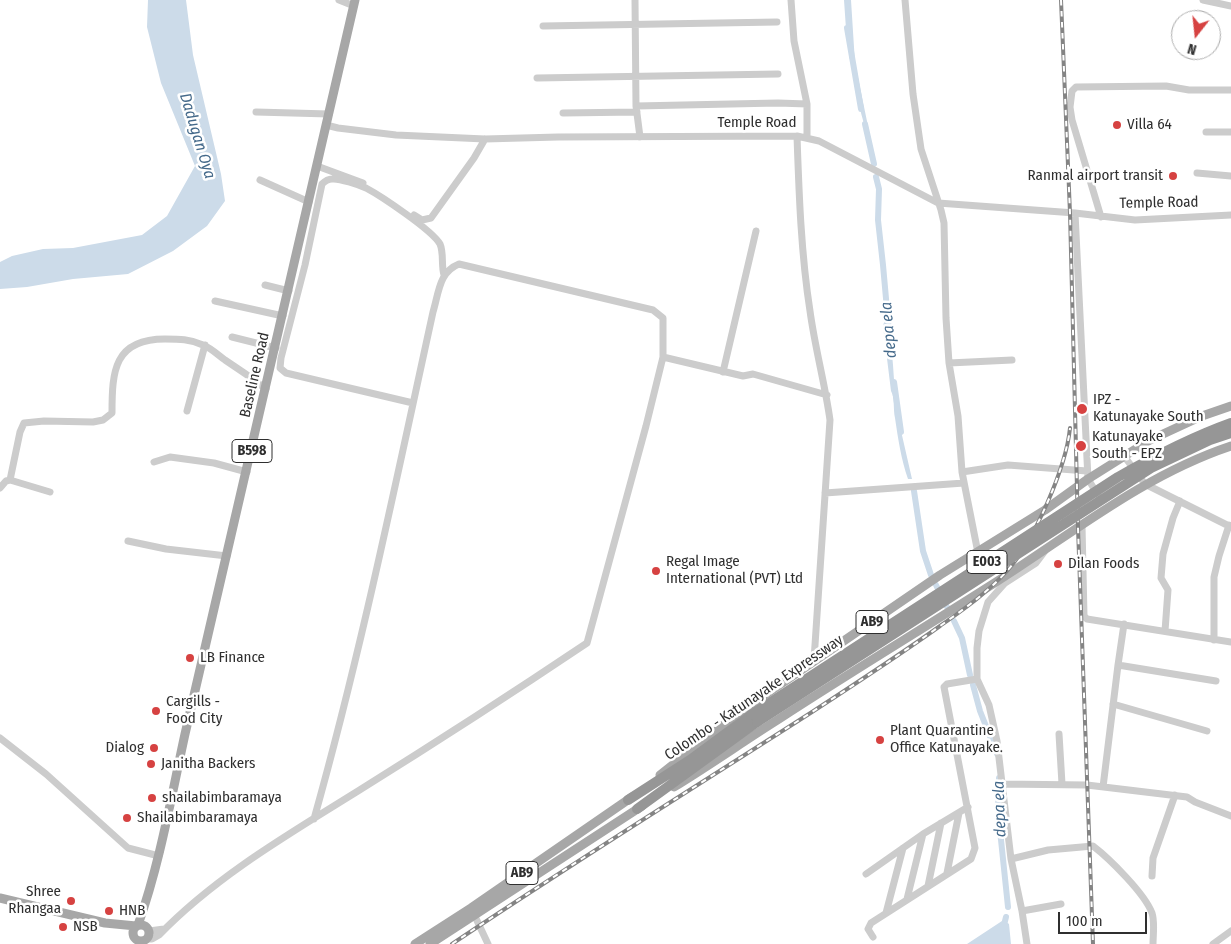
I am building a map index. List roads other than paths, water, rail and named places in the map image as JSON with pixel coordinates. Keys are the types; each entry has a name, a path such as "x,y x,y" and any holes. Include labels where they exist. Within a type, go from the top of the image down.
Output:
{"highway":[{"name":"Colombo - Katunayake Expressway","path":"637,809 754,719 1118,477 1154,456 1210,430 1231,423"},
{"name":"Colombo - Katunayake Expressway","path":"628,800 1150,468 1210,440 1231,433"}],"main road":[{"name":"Baseline Road","path":"140,935 355,3"},
{"name":"AB9","path":"430,944 628,800 737,714 940,575 1045,510 1087,475 1150,440 1202,416 1231,406"},
{"name":"AB9","path":"415,944 473,911 699,772 778,719 1046,549 1107,507 1145,484 1205,455 1231,446"},
{"path":"0,898 104,923 140,935"}],"street":[{"path":"339,0 355,3"},
{"path":"635,0 636,109 640,137"},
{"path":"791,0 794,41 807,104 808,137"},
{"path":"905,0 918,129 925,164 943,217 944,285 949,363 958,416 962,472 978,553"},
{"path":"1203,0 1223,2 1231,6"},
{"path":"543,26 778,22"},
{"path":"537,78 778,74"},
{"path":"1100,217 1072,120 1070,107 1072,91 1076,88 1166,86 1189,90 1231,90"},
{"path":"562,113 778,102 807,104"},
{"path":"256,112 329,114"},
{"name":"Temple Road","path":"326,125 396,134 485,140 640,137 808,137 938,203 1075,213 1135,220 1231,215"},
{"path":"1206,132 1231,132"},
{"path":"797,136 798,200 810,311 827,395 830,420 814,660"},
{"path":"317,166 368,184 418,218 427,220 431,218 485,140"},
{"path":"1197,173 1231,176"},
{"path":"413,403 286,373 280,368 322,184 326,180 335,178 364,188 422,226 440,244 442,251 441,265 444,274"},
{"path":"260,180 309,202"},
{"path":"1075,213 1087,475 1107,507"},
{"path":"723,372 756,231"},
{"path":"140,935 164,930 226,876 482,713 587,643 646,426 662,357 663,318 653,310 459,264 450,267 444,274 433,312 367,608 332,754 314,819"},
{"path":"265,285 289,291"},
{"path":"215,301 283,316"},
{"path":"232,337 276,348"},
{"path":"10,480 20,432 24,423 44,421 93,422 103,420 112,413 112,387 116,366 125,350 140,342 156,339 189,339 205,346 266,389"},
{"path":"187,411 205,346"},
{"path":"662,357 743,376 753,374 827,395"},
{"path":"949,363 1012,360"},
{"path":"1124,456 1145,484 1230,526 1219,556 1214,577 1214,640"},
{"path":"154,462 170,458 214,463 247,472"},
{"path":"962,472 1008,465 1087,475"},
{"path":"0,488 6,481 10,480 50,492"},
{"path":"825,493 964,483"},
{"path":"1165,631 1168,590 1162,578 1163,554 1180,501"},
{"path":"1082,525 1084,616 1087,619 1231,642"},
{"path":"128,541 166,549 227,556"},
{"path":"1027,944 1011,859 998,741 989,705 977,679 977,648 979,631 988,602 1005,583 1036,563 1045,553 1046,549"},
{"path":"1103,787 1124,624"},
{"path":"1118,665 1216,681"},
{"path":"873,938 868,929 871,923 971,859 975,848 944,687 947,684 977,679"},
{"path":"1113,704 1207,731"},
{"path":"1059,734 1062,784"},
{"path":"0,738 46,774 128,848 159,856"},
{"path":"1002,784 1062,784 1187,796 1195,802 1231,816"},
{"path":"1152,876 1153,858 1175,795"},
{"path":"866,874 923,834 968,807"},
{"path":"947,873 960,813"},
{"path":"928,886 941,823"},
{"path":"907,899 923,834"},
{"path":"1011,859 1048,850 1093,846 1105,855 1142,897 1152,914 1153,944"},
{"path":"886,913 903,848"},
{"path":"1022,911 1061,904"},
{"path":"473,911 488,944"},
{"path":"1213,944 1231,932"}],"water":[{"name":"Dadugan Oya","path":"148,0 186,0 193,55 221,174 225,201 207,226 173,251 128,274 0,289 0,262 12,256 43,249 73,248 142,235 167,216 195,166 161,83 147,27"},
{"path":"844,0 851,0 855,63 869,131 866,131 861,113 858,90 849,57 850,46 846,29"},
{"path":"886,315 890,333 896,409 912,479 908,479 894,415 883,326"},
{"path":"1002,921 1009,924 1011,944 967,944"}],"waterway":[{"name":"depa ela","path":"847,28 861,109"},
{"name":"depa ela","path":"865,124 874,164"},
{"name":"depa ela","path":"876,177 879,189 878,220 889,332"},
{"name":"depa ela","path":"894,382 901,432"},
{"name":"depa ela","path":"914,491 923,551 931,575"},
{"name":"depa ela","path":"936,585 947,607"},
{"name":"depa ela","path":"954,621 962,638 970,675"},
{"name":"depa ela","path":"973,685 980,711 997,754"},
{"name":"depa ela","path":"999,778 998,811 1008,907"},
{"name":"depa ela","path":"1003,929 1006,917"}],"railway":[{"path":"1061,0 1070,213 1078,528 1093,944"},
{"path":"452,944 812,712 924,637 983,594 1007,571 1028,542 1038,523 1062,463 1070,428"}],"place":[{"name":"Villa 64","path":"1117,125"},
{"name":"Ranmal airport transit","path":"1173,176"},
{"name":"IPZ - Katunayake South","path":"1082,409"},
{"name":"Katunayake South - EPZ","path":"1081,446"},
{"name":"Dilan Foods","path":"1058,564"},
{"name":"Regal Image International (PVT) Ltd","path":"656,571"},
{"name":"LB Finance","path":"190,658"},
{"name":"Cargills - Food City","path":"156,711"},
{"name":"Plant Quarantine Office Katunayake.","path":"880,740"},
{"name":"Dialog","path":"154,748"},
{"name":"Janitha Backers","path":"151,764"},
{"name":"shailabimbaramaya","path":"152,798"},
{"name":"Shailabimbaramaya","path":"127,818"},
{"name":"Shree Rhangaa","path":"71,901"},
{"name":"HNB","path":"109,911"},
{"name":"NSB","path":"63,927"}]}
